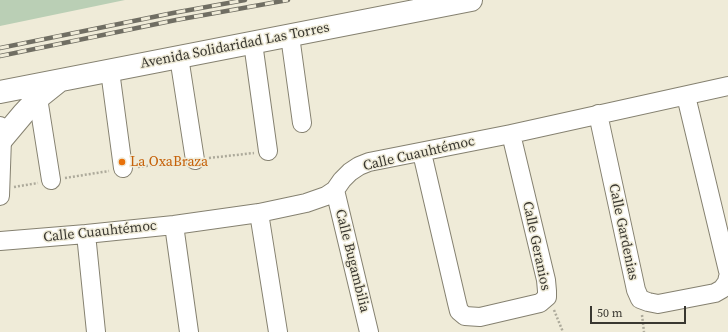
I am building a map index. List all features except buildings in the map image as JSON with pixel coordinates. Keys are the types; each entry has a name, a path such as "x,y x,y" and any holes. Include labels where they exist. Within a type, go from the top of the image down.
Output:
{"main road":[{"name":"Avenida Solidaridad Las Torres","path":"0,92 471,0"},
{"path":"1,133 38,98 59,81"}],"street":[{"path":"290,36 302,123"},
{"path":"252,43 268,151"},
{"path":"179,57 194,160"},
{"path":"110,71 124,168"},
{"name":"Calle Cuauhtémoc","path":"0,241 174,225 259,213 318,200 334,190 346,176 359,166 369,162 422,153 728,86"},
{"path":"686,96 728,271"},
{"path":"38,98 51,180"},
{"name":"Calle Gardenias","path":"598,114 636,290 640,299 658,304 715,293 722,289 727,282 728,277"},
{"path":"0,196 1,133"},
{"name":"Calle Geranios","path":"422,153 459,311 465,316 480,317 540,303 547,297 548,291 546,280 511,134"},
{"name":"Calle Bugambilia","path":"334,190 369,332"},
{"path":"259,213 278,332"},
{"path":"174,225 189,332"},
{"path":"86,234 96,332"},
{"path":"85,332 92,296"}],"path":[{"path":"547,297 563,332"}],"green space":[{"path":"0,0 125,0 0,26"}],"railway":[{"path":"0,48 245,0"},
{"path":"0,56 176,20 288,0"}],"place":[{"name":"La OxaBraza","path":"122,162"}]}
